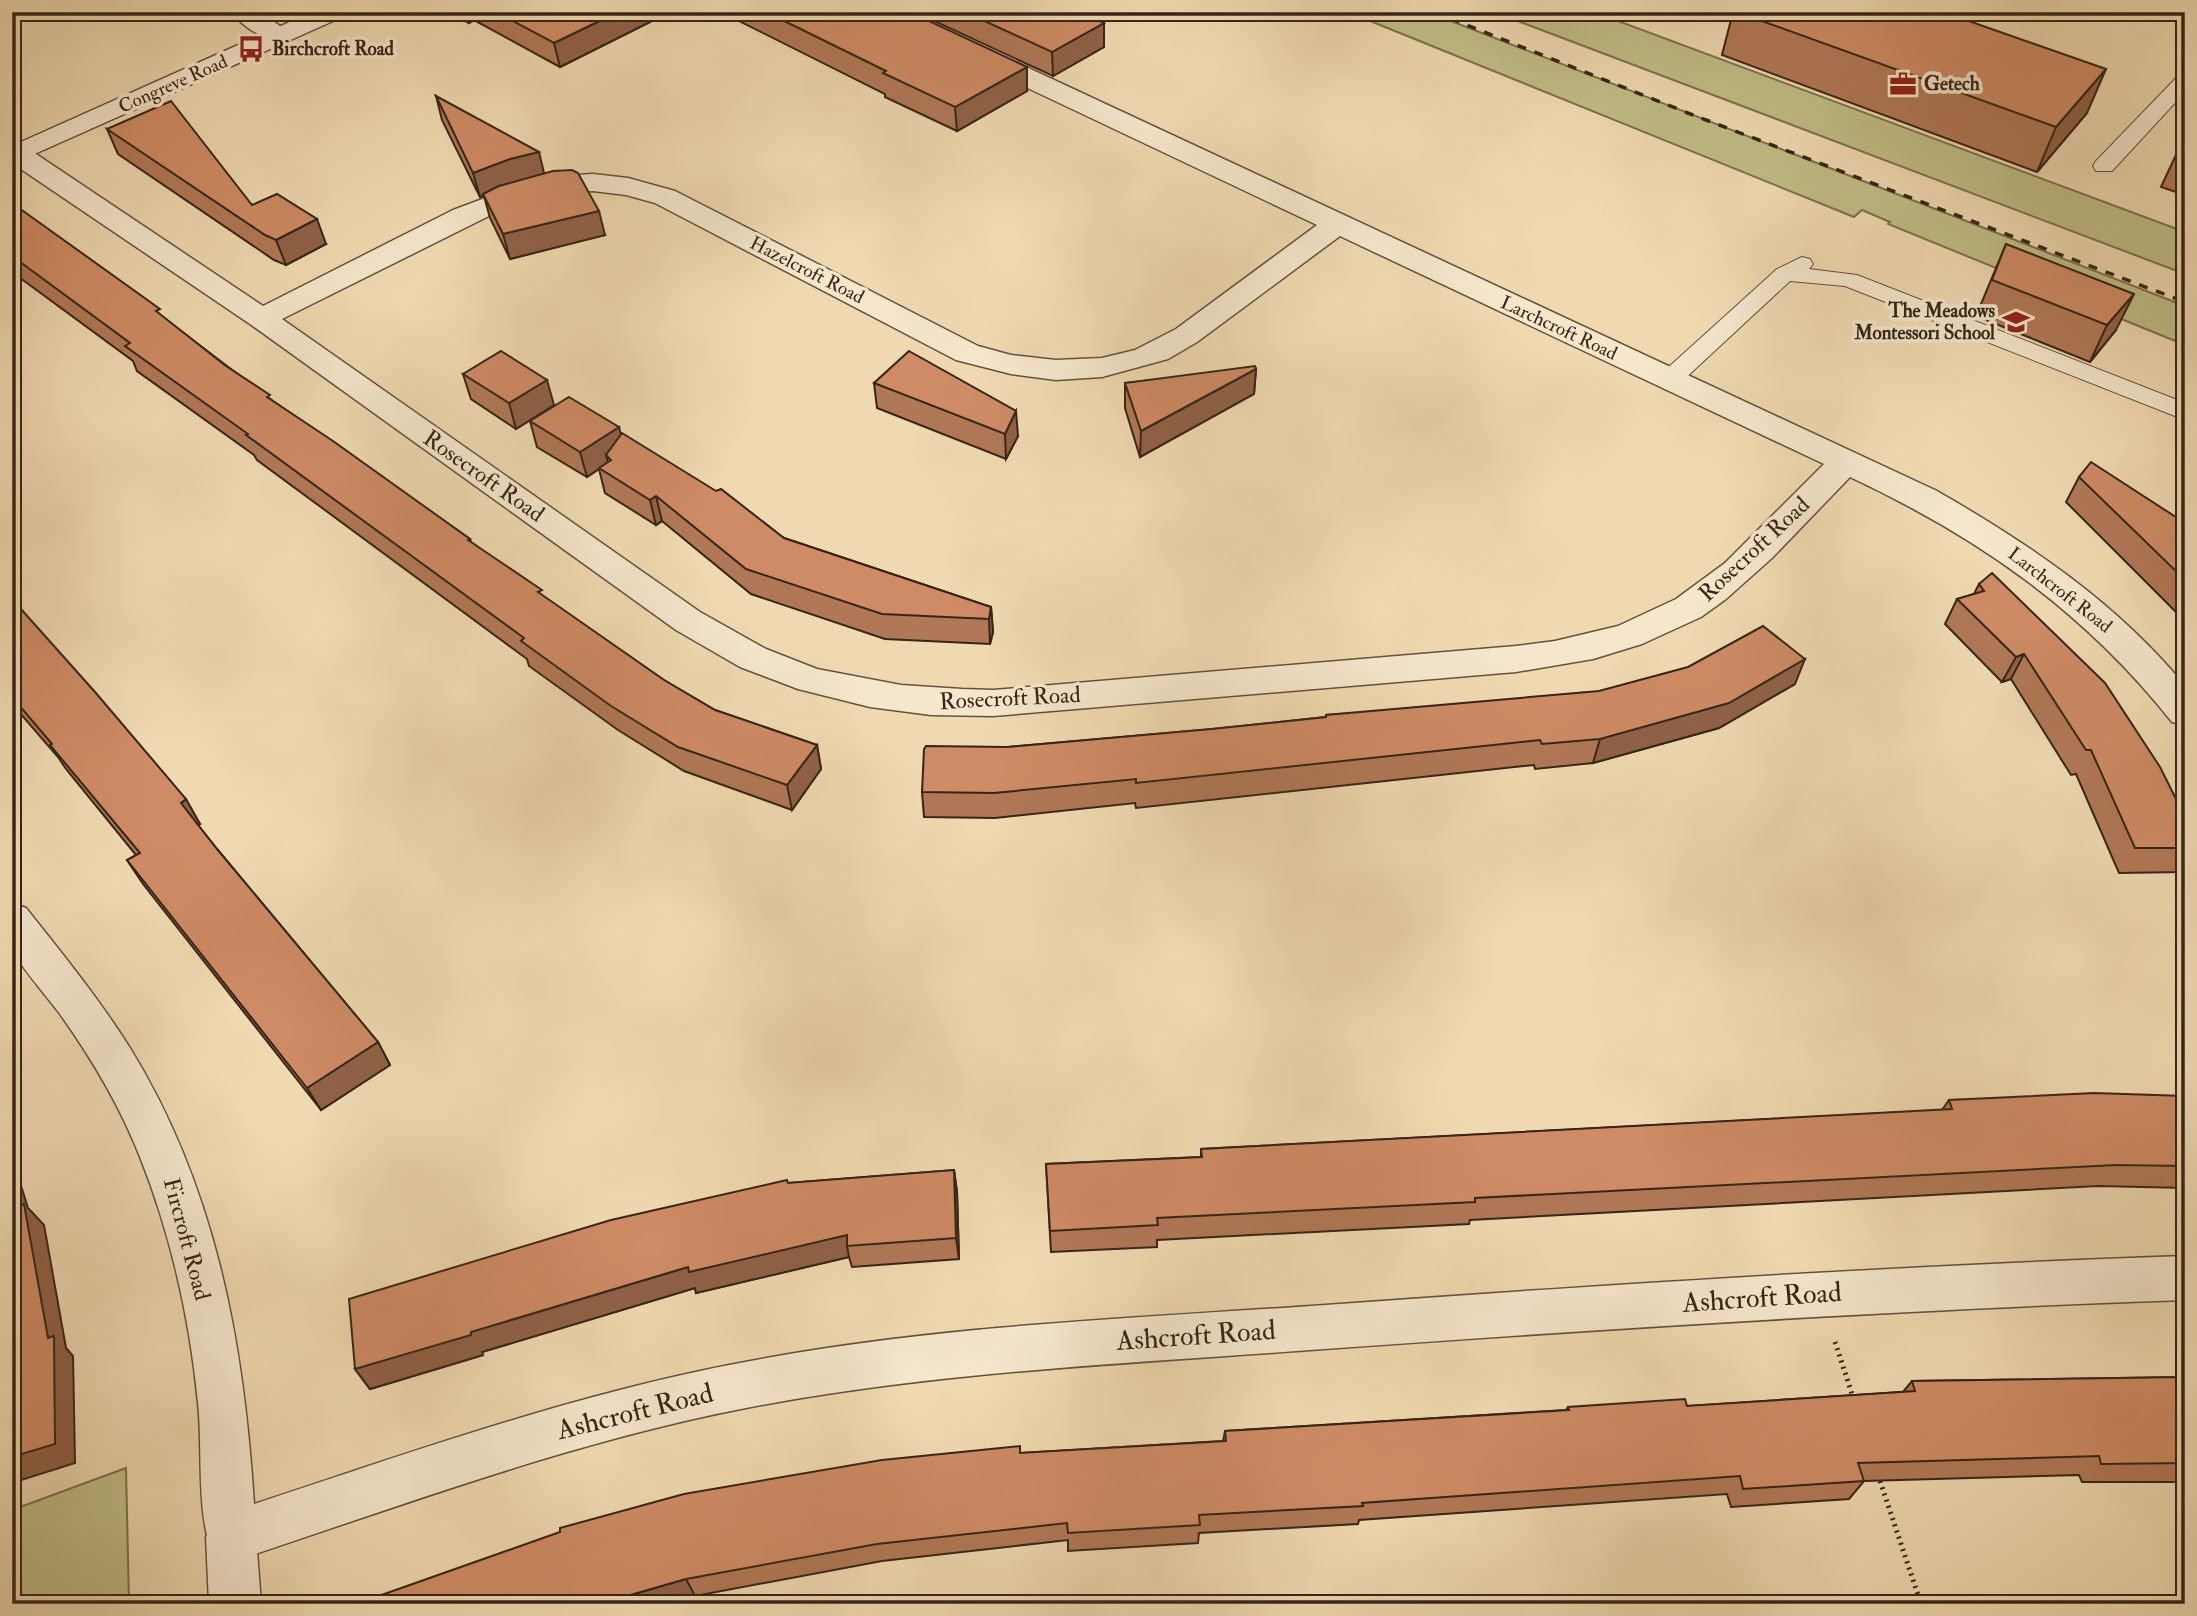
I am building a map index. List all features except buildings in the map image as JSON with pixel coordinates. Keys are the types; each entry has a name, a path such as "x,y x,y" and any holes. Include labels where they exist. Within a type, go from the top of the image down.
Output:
{"street":[{"path":"243,12 279,35"},
{"name":"Congreve Road","path":"15,155 333,12"},
{"name":"Larchcroft Road","path":"887,12 1336,225 1925,499 2036,566 2087,606 2131,648 2185,712"},
{"name":"Rosecroft Road","path":"15,155 261,318 708,632 754,658 854,691 921,702 993,703 1486,661 1580,648 1630,636 1682,612 1712,591 1741,566 1845,462"},
{"name":"Hazelcroft Road","path":"261,318 490,202 548,187 608,184 638,188 665,197 967,353 992,362 1038,370 1084,369 1128,363 1165,349 1336,225"},
{"name":"Fircroft Road","path":"12,919 73,998 128,1083 159,1146 180,1201 198,1266 220,1385 235,1604"},
{"name":"Ashcroft Road","path":"231,1537 536,1437 662,1402 769,1380 885,1363 1009,1350 1819,1294 2038,1282 2185,1278"}],"lane":[{"path":"2104,166 2185,80"},
{"path":"1670,379 1785,274 1815,256"},
{"path":"1785,274 1849,280 2185,412"}],"path":[{"path":"1819,1294 1857,1410"},
{"path":"1874,1462 1921,1604"}],"shaded area":[{"path":"1348,12 1428,12 2185,306 2185,345 1888,224 1890,222 1862,210 1854,217"},
{"path":"1494,12 1594,12 2185,232 2185,274"},
{"path":"126,1468 129,1604 12,1604 12,1510"}],"railway":[{"path":"1434,12 1693,115 2185,302"}],"place":[{"name":"Birchcroft Road","path":"251,49"},
{"name":"Getech","path":"1903,84"},
{"name":"The Meadows Montessori School","path":"2016,322"}]}
